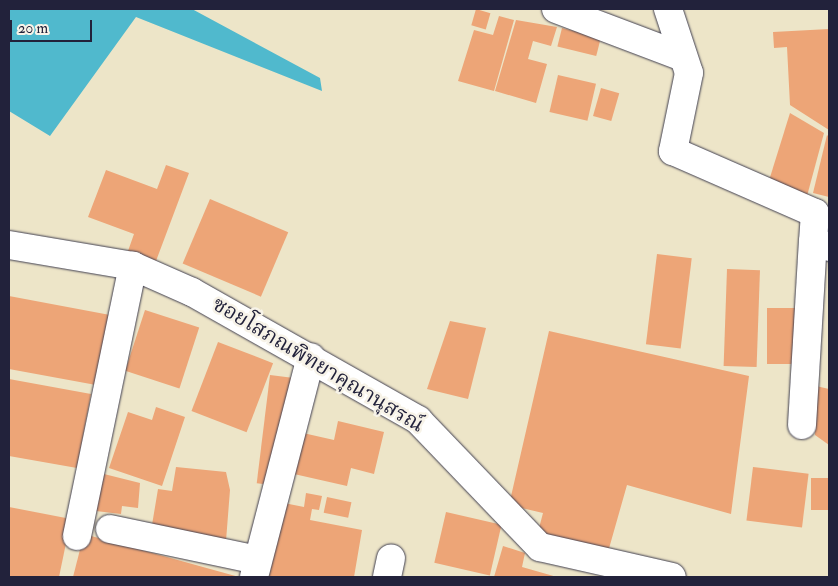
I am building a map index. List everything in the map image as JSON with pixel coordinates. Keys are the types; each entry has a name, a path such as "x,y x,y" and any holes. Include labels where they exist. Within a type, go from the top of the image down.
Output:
{"street":[{"path":"556,9 683,57"},
{"path":"668,9 689,73 673,151 815,213 821,245 802,425"},
{"name":"ซอยโสภณพิทยาคุณานุสรณ์","path":"9,245 133,266 192,292 311,357 424,425 521,532 540,547 666,577"},
{"path":"76,536 133,266"},
{"path":"110,529 256,569 311,357"}],"water":[{"path":"9,9 192,9 320,78 322,91 136,17 50,136 9,111"}],"building":[{"path":"476,9 490,13 486,29 471,25"},
{"path":"499,16 514,20 494,91 458,81 474,30 493,35"},
{"path":"516,20 557,27 551,46 533,41 528,59 547,64 536,103 495,91"},
{"path":"562,28 601,38 596,56 557,46"},
{"path":"829,29 829,130 790,105 787,47 774,48 773,32"},
{"path":"558,75 596,84 587,121 549,112"},
{"path":"601,88 619,93 611,121 593,116"},
{"path":"790,113 824,133 807,196 767,187"},
{"path":"827,135 829,137 829,197 813,193"},
{"path":"166,165 189,173 156,261 128,251 134,234 88,217 106,170 157,189"},
{"path":"210,199 288,232 261,297 183,263"},
{"path":"657,254 692,258 681,349 646,344"},
{"path":"727,269 760,270 757,367 724,366"},
{"path":"9,296 110,315 96,385 9,369"},
{"path":"767,308 797,308 797,364 767,364"},
{"path":"145,310 199,328 179,388 125,371"},
{"path":"450,321 486,328 468,399 427,389"},
{"path":"549,331 749,376 731,514 627,485 608,552 538,532 543,513 509,505"},
{"path":"218,342 273,363 247,432 191,411"},
{"path":"270,375 296,378 283,486 257,483"},
{"path":"9,379 91,394 77,468 9,456"},
{"path":"816,386 829,389 829,445 815,435"},
{"path":"156,407 185,417 162,486 109,468 128,412 152,420"},
{"path":"338,421 384,432 374,474 351,468 347,486 294,474 303,433 334,440"},
{"path":"176,467 226,472 230,490 226,541 152,525 158,489 172,491"},
{"path":"753,467 809,474 802,527 746,521"},
{"path":"100,473 140,483 138,508 122,506 121,514 96,511"},
{"path":"811,478 829,478 829,510 811,510"},
{"path":"306,493 322,496 319,510 312,509 310,520 362,530 354,577 269,577 284,503 304,507"},
{"path":"327,497 351,502 348,518 324,513"},
{"path":"9,507 71,519 59,577 9,577"},
{"path":"446,512 502,525 490,575 434,563"},
{"path":"84,534 239,577 73,577"},
{"path":"503,546 525,553 522,567 557,577 494,577"}]}
